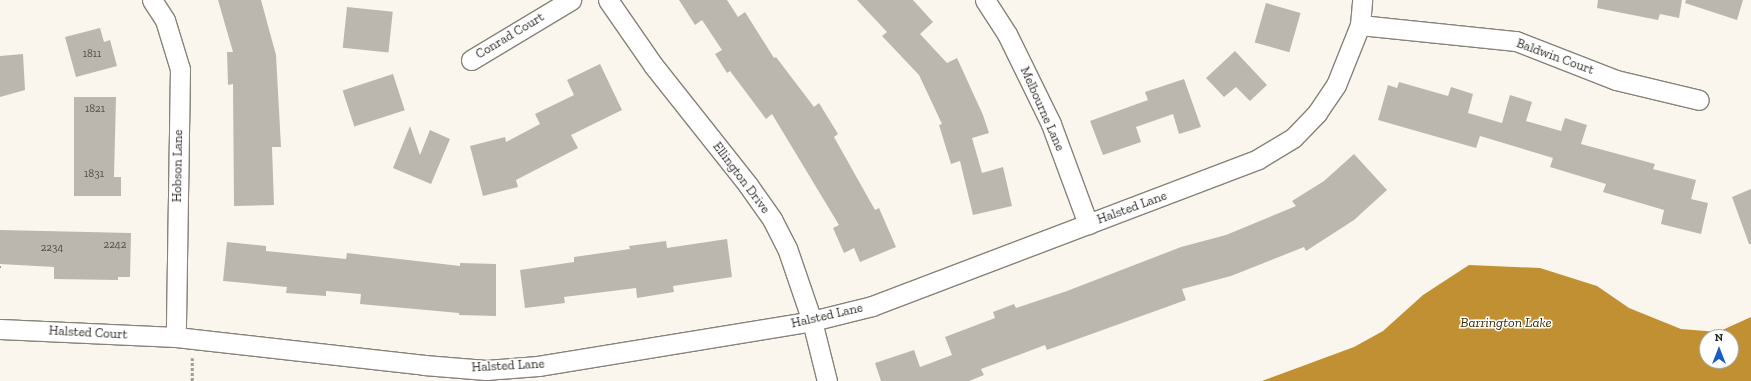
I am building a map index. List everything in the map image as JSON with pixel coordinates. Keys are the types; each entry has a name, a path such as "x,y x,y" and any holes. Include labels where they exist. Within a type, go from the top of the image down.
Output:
{"street":[{"name":"Hobson Lane","path":"152,0 165,20 180,69 176,337"},
{"name":"Conrad Court","path":"471,60 571,0"},
{"name":"Ellington Drive","path":"608,0 653,65 748,185 772,219 786,248 812,321 827,381"},
{"name":"Melbourne Lane","path":"985,0 1007,34 1051,124 1088,224"},
{"name":"Halsted Lane","path":"176,337 416,364 486,370 538,366 812,321 872,306 1088,224 1220,176 1258,159 1293,138 1317,113 1336,85 1360,25 1362,0"},
{"name":"Baldwin Court","path":"1360,25 1516,41 1616,80 1699,100"},
{"name":"Halsted Court","path":"0,329 176,337"}],"path":[{"path":"192,354 192,381"}],"water":[{"name":"Barrington Lake","path":"1469,265 1540,268 1597,286 1629,308 1681,329 1699,330 1699,369 1739,369 1739,329 1725,329 1751,317 1751,381 1262,381 1354,347 1383,331 1423,295"}],"building":[{"path":"218,0 261,0 276,55 281,147 272,147 274,205 234,206 233,84 228,85 227,52 233,52"},
{"path":"679,0 727,0 738,17 745,12 774,58 776,57 814,107 819,103 838,134 834,137 875,210 879,208 896,247 860,262 854,248 844,253 833,228 839,225 772,114 766,119 730,71 727,73 715,54 722,50 702,20 695,25"},
{"path":"857,0 913,0 933,22 920,34 947,63 957,58 983,115 989,133 972,138 982,173 1003,167 1012,206 973,215 960,161 951,164 939,125 942,124 919,75 882,36 887,32"},
{"path":"1598,0 1682,0 1679,18 1660,14 1658,20 1597,8"},
{"path":"1686,0 1743,0 1737,20 1685,3"},
{"path":"1266,3 1301,13 1289,52 1255,42"},
{"path":"347,7 393,12 388,53 343,48"},
{"path":"100,28 104,42 110,40 117,66 76,77 65,37"},
{"path":"1235,51 1267,85 1250,101 1236,87 1224,97 1206,78"},
{"path":"23,54 25,90 0,97 0,56"},
{"path":"600,64 622,110 571,135 578,148 516,180 518,187 483,196 470,146 505,137 506,142 540,124 535,114 574,95 567,80"},
{"path":"393,74 405,110 354,127 343,90"},
{"path":"1184,79 1201,127 1179,134 1173,114 1136,127 1141,142 1103,155 1090,121 1148,100 1145,92"},
{"path":"1399,82 1448,96 1451,87 1473,94 1468,113 1502,123 1510,95 1532,102 1526,121 1561,131 1565,118 1587,125 1581,144 1655,164 1653,169 1696,180 1691,199 1708,203 1701,234 1661,224 1664,210 1603,192 1606,184 1550,167 1553,158 1480,136 1476,148 1378,120 1388,85 1397,88"},
{"path":"74,97 116,97 114,177 121,177 121,196 74,196"},
{"path":"410,126 420,155 430,130 450,139 431,184 393,168"},
{"path":"1354,154 1387,190 1354,220 1306,251 1304,247 1231,276 1182,289 1186,300 1047,350 1045,345 981,369 984,375 969,381 881,381 875,363 914,350 920,367 952,355 945,337 995,318 993,312 1014,304 1016,308 1067,291 1181,247 1226,235 1296,206 1292,201 1324,181"},
{"path":"1751,189 1751,244 1749,244 1732,197"},
{"path":"0,230 131,233 130,277 118,277 118,280 54,279 54,267 0,264"},
{"path":"727,239 732,277 673,286 674,292 637,298 636,288 564,297 565,303 525,308 520,270 574,262 574,257 630,249 629,246 666,241 667,248"},
{"path":"227,242 266,246 266,251 346,259 347,253 460,266 460,263 496,264 496,316 459,315 459,313 360,304 361,294 326,291 326,296 286,293 287,287 223,281"}]}
